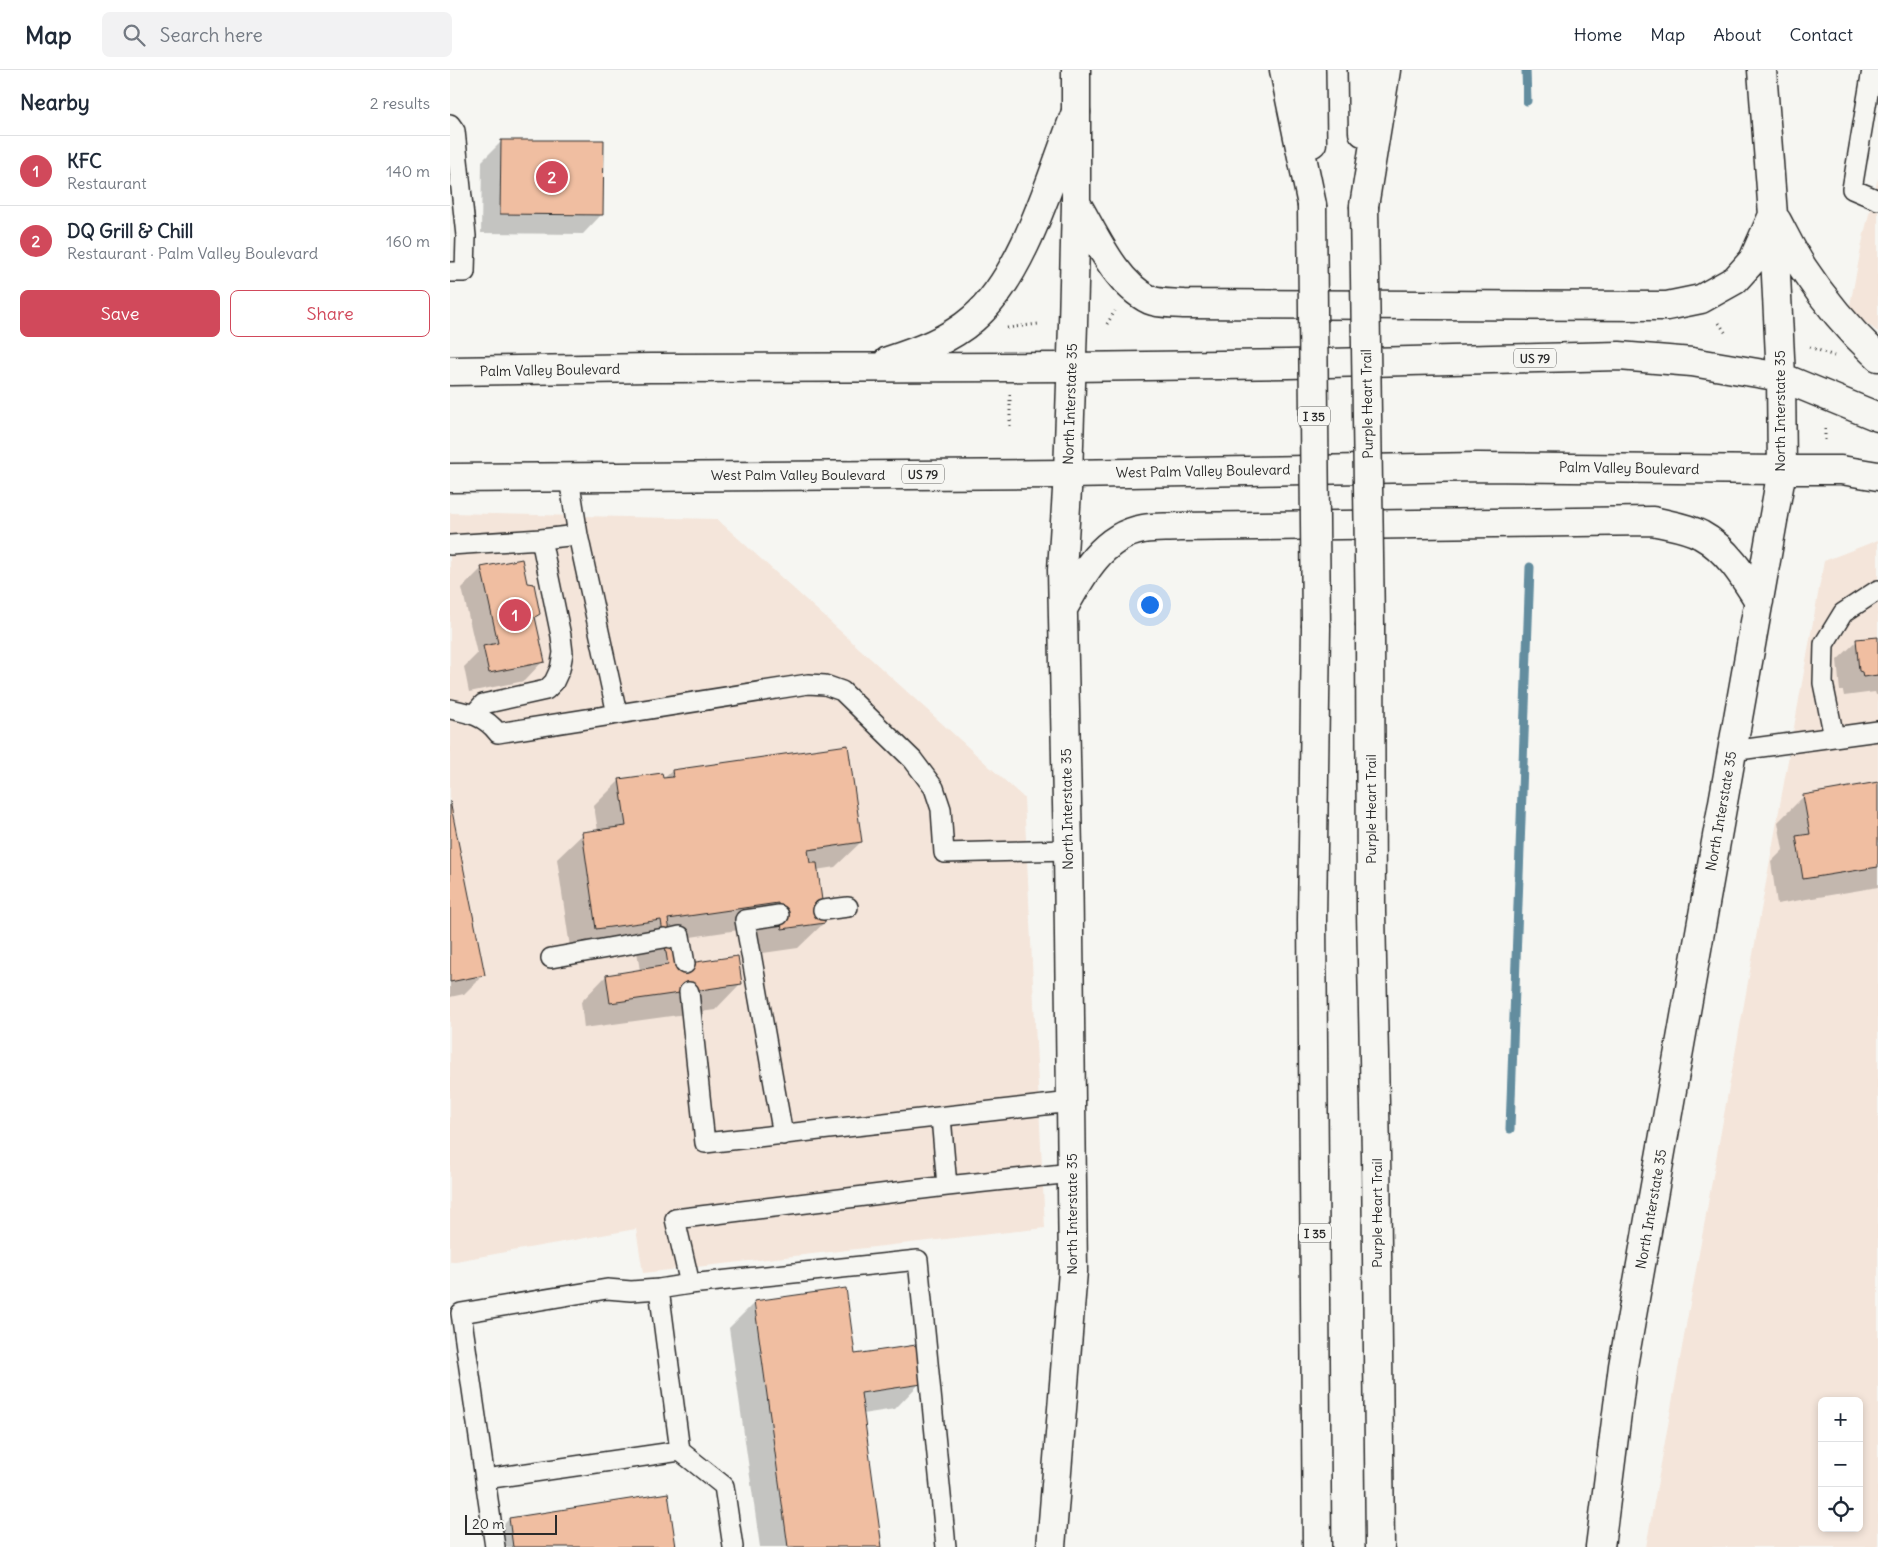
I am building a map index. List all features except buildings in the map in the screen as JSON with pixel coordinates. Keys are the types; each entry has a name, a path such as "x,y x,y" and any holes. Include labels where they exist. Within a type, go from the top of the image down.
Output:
{"main road":[{"name":"North Interstate 35","path":"1051,1547 1073,1271 1068,850 1062,570 1068,474 1076,203 1076,70"},
{"path":"1284,70 1312,205"},
{"name":"I 35","path":"1311,70 1316,627 1312,920 1317,1547"},
{"name":"Purple Heart Trail","path":"1362,70 1380,1547"},
{"path":"1364,206 1386,70"},
{"name":"North Interstate 35","path":"1600,1547 1623,1366 1782,470 1782,377 1774,215 1762,70"},
{"path":"865,368 915,352 946,338 974,319 997,292 1016,262 1034,225 1076,112"},
{"path":"1076,203 1114,267 1130,288 1151,301 1184,304 1667,306 1701,299 1735,280 1753,260 1774,215"},
{"path":"1774,215 1803,268 1830,305 1861,341 1878,357"},
{"name":"US 79","path":"865,368 1288,364 1620,356 1692,362 1782,377"},
{"name":"Palm Valley Boulevard","path":"450,371 650,368 865,368"},
{"path":"1782,377 1878,417"},
{"name":"Palm Valley Boulevard","path":"1477,467 1841,470 1878,476"},
{"name":"West Palm Valley Boulevard","path":"450,478 1068,474 1477,467"},
{"path":"1062,610 1078,582 1098,554 1118,539 1142,529 1178,527 1653,521 1700,534 1721,550 1741,573 1759,601"},
{"path":"1378,1316 1396,1547"}],"lane":[{"path":"1872,70 1852,189 1878,200"},
{"path":"450,124 455,131 466,236 465,272 450,272"},
{"path":"569,478 578,535 616,714"},
{"path":"450,546 578,535"},
{"path":"474,714 484,704 546,690 554,682 560,669 563,653 561,636 541,539"},
{"path":"1834,737 1823,683 1824,644 1843,613 1878,590"},
{"path":"450,709 474,714 490,723 498,733 808,684 824,685 842,691 913,760 934,788 941,809 944,853 1068,850"},
{"path":"1732,751 1878,732"},
{"path":"823,910 848,907"},
{"path":"779,915 745,920 783,1135"},
{"path":"551,958 680,936 685,964"},
{"path":"689,992 705,1143 1071,1102"},
{"path":"941,1117 947,1186"},
{"path":"690,1284 675,1219 1072,1173"},
{"path":"495,1547 461,1313 607,1289 631,1291 659,1289 690,1284 918,1260 946,1547"},
{"path":"659,1289 680,1451 724,1486 733,1547"},
{"path":"485,1479 680,1451"}],"path":[{"path":"1004,329 1038,324"},
{"path":"1808,347 1840,358"},
{"path":"1010,393 1010,427"},
{"path":"1825,442 1826,423"}],"shaded area":[{"path":"1878,178 1878,332 1849,310 1864,234"},
{"path":"450,513 717,519 1024,798 1045,1228 643,1273 636,1229 450,1262"},
{"path":"1878,540 1878,1547 1646,1547 1824,561"}],"waterway":[{"path":"1526,70 1527,101"},
{"path":"1510,1129 1530,567"}],"place":[{"name":"DQ Grill & Chill","path":"552,177"},
{"name":"KFC","path":"515,615"}]}
